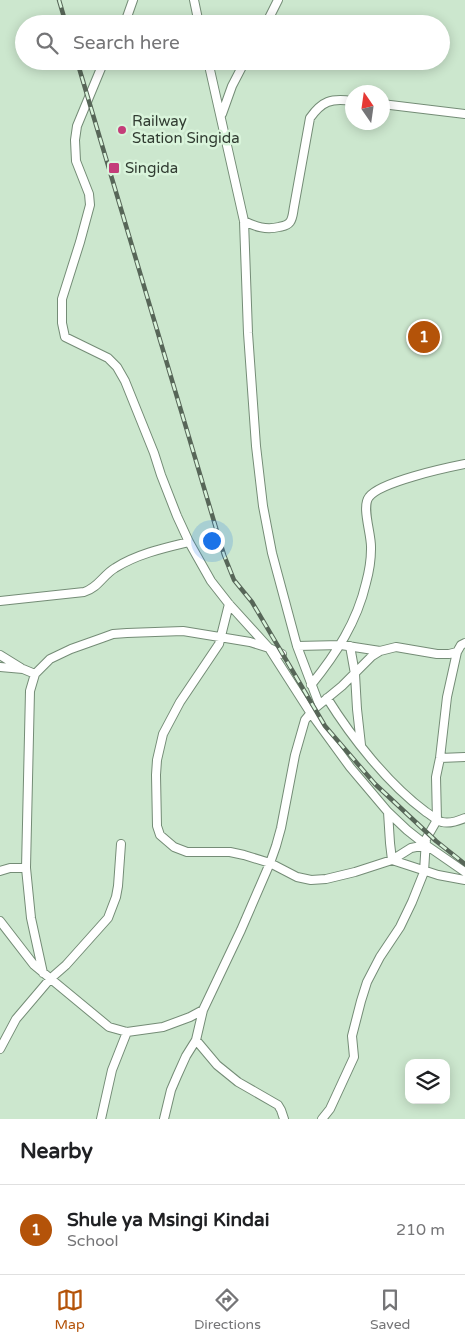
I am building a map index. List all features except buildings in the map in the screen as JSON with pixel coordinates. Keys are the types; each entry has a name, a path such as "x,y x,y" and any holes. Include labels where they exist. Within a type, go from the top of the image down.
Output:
{"street":[{"path":"128,15 133,0"},
{"path":"194,0 197,15"},
{"path":"270,15 278,0"},
{"path":"100,70 77,126 75,140 76,161 89,194 90,205 62,299 63,333 65,337 108,358 117,367 125,381 154,453 177,516 211,581 269,648 310,712 350,767 388,812 426,845 465,872"},
{"path":"210,70 244,220 249,342 256,446 263,506 272,552 297,646 318,704"},
{"path":"221,115 240,70"},
{"path":"244,220 254,226 269,229 285,226 292,220 310,118 323,104 333,100 345,100"},
{"path":"390,105 465,114"},
{"path":"311,685 341,645 353,621 366,582 371,549 370,528 365,506 369,497 376,491 396,482 420,474 465,464"},
{"path":"0,601 84,592 95,587 108,573 130,560 189,542"},
{"path":"229,604 222,638 216,651 180,702 162,734 157,760 157,826 160,834 174,847 187,852 230,852 244,855 270,863 297,877 311,880 339,876 392,860 411,848 426,845"},
{"path":"43,973 31,918 26,868 30,691 35,674 50,659 71,649 113,634 183,631 250,642 282,654"},
{"path":"322,1119 330,1109 354,1057 352,1036 367,982 380,957 400,927 424,872 426,845 429,834 437,820 436,783 447,697 457,652 461,645 465,643"},
{"path":"297,646 341,645 380,651"},
{"path":"350,646 355,674 362,747"},
{"path":"164,1119 177,1076 196,1040 203,1010 270,863 281,828 302,727 310,712 380,651 396,647 437,654 457,652"},
{"path":"0,655 35,674"},
{"path":"0,667 23,668"},
{"path":"327,698 362,747 401,791 417,805 441,822 451,822 465,818"},
{"path":"440,758 465,757"},
{"path":"388,812 392,860"},
{"path":"0,1049 16,1019 50,979 66,965 108,918 118,886 120,844"},
{"path":"392,860 424,872 465,880"},
{"path":"0,870 26,868"},
{"path":"0,921 24,953 43,973 109,1027 127,1032 163,1027 203,1010"},
{"path":"100,1119 112,1070 127,1032"},
{"path":"196,1040 217,1065 238,1082 278,1105 284,1119"}],"railway":[{"path":"59,0 63,15"},
{"path":"80,70 224,555 234,580 252,602 325,726 375,784 436,841 465,864"}],"place":[{"name":"Railway Station Singida","path":"122,130"},
{"name":"Singida","path":"114,168"},
{"name":"Shule ya Msingi Kindai","path":"424,337"}]}
